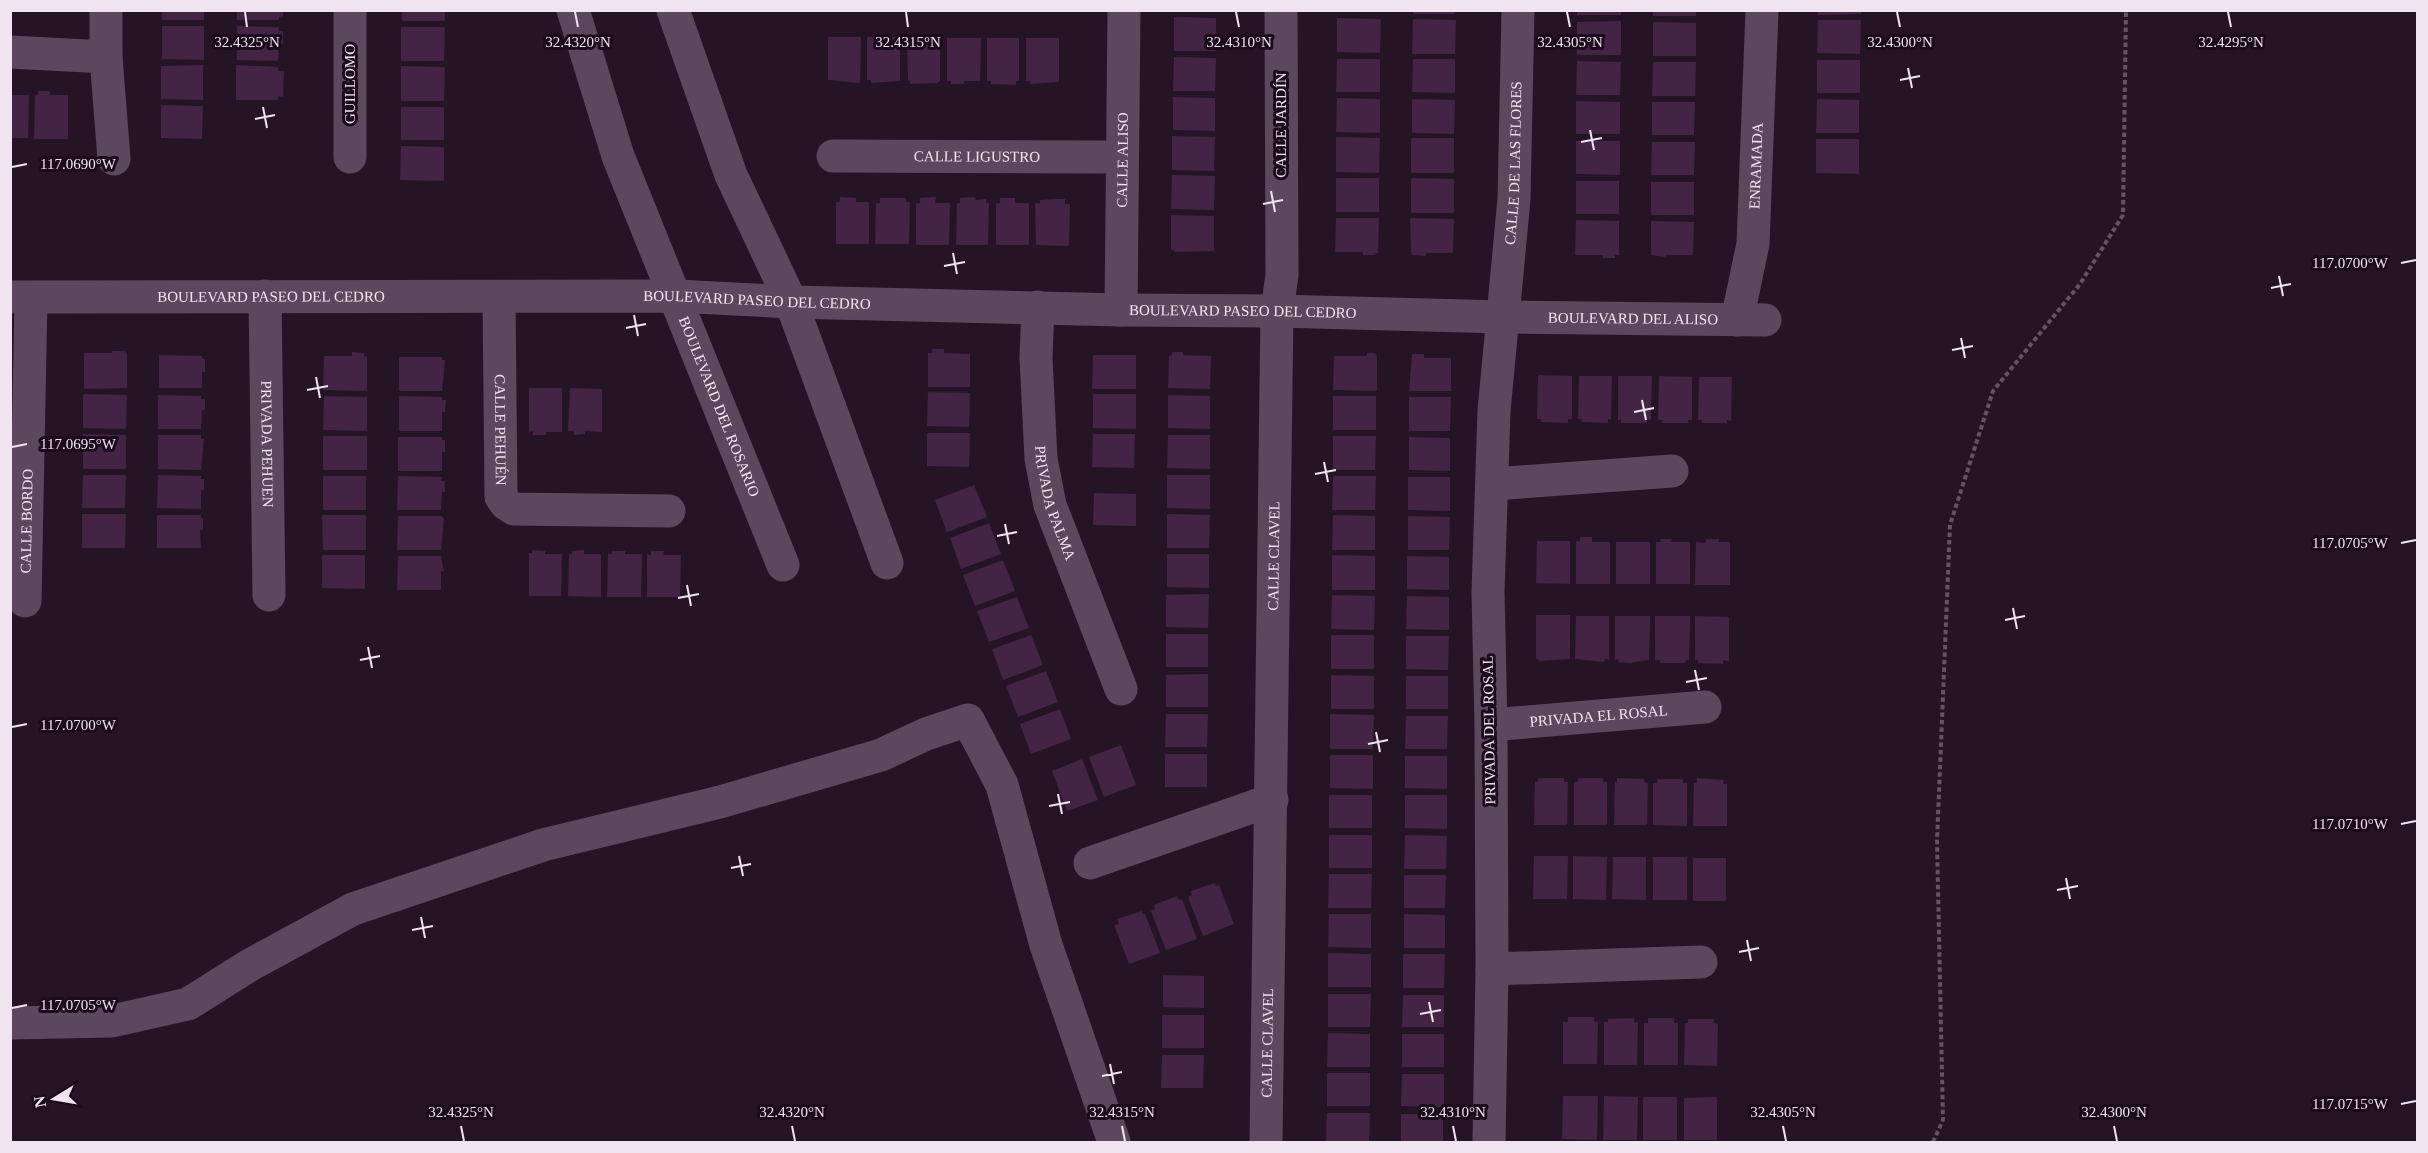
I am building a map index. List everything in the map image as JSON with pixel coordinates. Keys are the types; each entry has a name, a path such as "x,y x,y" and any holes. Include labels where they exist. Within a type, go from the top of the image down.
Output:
{"street":[{"path":"106,10 106,57 114,159"},
{"name":"GUILLOMO","path":"350,10 350,157"},
{"name":"BOULEVARD DEL ROSARIO","path":"573,10 618,156 783,565"},
{"path":"673,10 731,175 791,302 887,563"},
{"name":"CALLE ALISO","path":"1121,310 1124,10"},
{"name":"CALLE JARDÍN","path":"1277,311 1282,275 1281,10"},
{"name":"CALLE DE LAS FLORES","path":"1503,317 1514,199 1518,10"},
{"name":"ENRAMADA","path":"1751,320 1762,10"},
{"path":"10,52 106,57"},
{"name":"CALLE LIGUSTRO","path":"833,156 1122,157"},
{"name":"PRIVADA PEHUEN","path":"265,296 269,595"},
{"name":"BOULEVARD PASEO DEL CEDRO","path":"21,298 676,296 791,302 1503,317"},
{"name":"CALLE BORDO","path":"21,298 25,601"},
{"name":"CALLE PEHUÉN","path":"499,298 501,497 506,504 514,509 669,511"},
{"name":"PRIVADA PALMA","path":"1038,307 1036,358 1041,459 1050,505 1121,689"},
{"name":"CALLE CLAVEL","path":"1266,1143 1277,311"},
{"name":"BOULEVARD DEL ALISO","path":"1503,317 1751,320"},
{"name":"PRIVADA DEL ROSAL","path":"1489,1143 1492,969 1488,592 1494,411 1503,317"},
{"path":"1493,484 1672,471"},
{"name":"PRIVADA EL ROSAL","path":"1491,725 1705,706"},
{"path":"10,1023 112,1021 188,1004 250,965 353,909 543,845 720,802 882,755 926,734 968,720 1002,785 1046,945 1113,1143"},
{"path":"1090,862 1272,800"},
{"path":"1492,969 1701,962"}],"path":[{"path":"1933,1143 1943,1120 1937,841 1950,525 1993,391 2080,284 2123,215 2126,10"}],"building":[{"path":"162,10 204,10 204,20 162,20"},
{"path":"237,10 283,10 283,16 279,17 279,20 237,20"},
{"path":"402,10 445,10 445,21 402,21"},
{"path":"1413,10 1456,10 1455,14 1413,14"},
{"path":"1577,10 1621,10 1621,15 1577,15"},
{"path":"1653,10 1696,10 1696,16 1653,16"},
{"path":"1818,10 1861,10 1861,14 1818,15"},
{"path":"1174,17 1216,18 1216,51 1174,51"},
{"path":"1337,18 1381,19 1380,53 1337,52"},
{"path":"1413,19 1456,20 1455,54 1412,54"},
{"path":"1818,20 1861,20 1860,54 1817,53"},
{"path":"1621,21 1621,55 1577,55 1577,22"},
{"path":"1653,22 1696,23 1696,56 1653,56"},
{"path":"162,26 204,26 204,60 162,59"},
{"path":"237,26 279,27 279,31 283,31 283,44 279,44 278,61 237,60"},
{"path":"401,27 445,27 444,61 401,61"},
{"path":"828,37 861,37 860,83 828,80"},
{"path":"867,37 900,37 900,81 871,83 871,80 867,80"},
{"path":"907,37 940,37 940,81 910,84"},
{"path":"947,38 981,38 980,81 951,84 951,81 947,81"},
{"path":"987,38 1019,38 1019,81 1016,81 1016,85 991,84 991,81 987,81"},
{"path":"1026,38 1059,38 1059,82 1030,84 1030,81 1026,82"},
{"path":"1174,57 1216,58 1215,91 1173,91"},
{"path":"1337,59 1380,59 1380,92 1336,92"},
{"path":"1413,59 1455,59 1455,93 1412,92"},
{"path":"1817,60 1860,60 1860,93 1817,93"},
{"path":"1577,61 1621,62 1620,95 1576,95"},
{"path":"1653,62 1696,62 1695,96 1652,96"},
{"path":"203,65 203,100 161,99 161,66"},
{"path":"236,65 278,67 278,71 284,71 283,97 278,96 278,100 236,100"},
{"path":"401,66 445,67 444,101 401,101"},
{"path":"38,91 50,91 50,95 68,95 68,139 34,139 35,95 38,95"},
{"path":"10,95 29,95 28,138 10,138"},
{"path":"1173,97 1215,98 1215,131 1173,130"},
{"path":"1337,98 1380,99 1380,133 1336,132"},
{"path":"1412,99 1455,100 1454,134 1412,133"},
{"path":"1817,99 1859,100 1859,133 1816,133"},
{"path":"1576,101 1620,102 1620,134 1576,134"},
{"path":"1652,102 1695,102 1694,135 1652,135"},
{"path":"161,105 203,106 202,139 161,138"},
{"path":"401,107 444,107 444,140 401,140"},
{"path":"1172,136 1215,137 1214,171 1172,170"},
{"path":"1336,137 1380,138 1379,173 1336,172"},
{"path":"1411,138 1454,138 1454,173 1411,173"},
{"path":"1816,139 1859,139 1859,174 1816,173"},
{"path":"1576,141 1620,141 1620,175 1576,174"},
{"path":"1652,142 1695,142 1694,175 1651,175"},
{"path":"401,146 444,147 444,181 400,180"},
{"path":"1172,175 1215,176 1214,210 1171,209"},
{"path":"1336,178 1379,178 1379,212 1336,212"},
{"path":"1411,178 1454,179 1454,213 1411,213"},
{"path":"1576,181 1619,181 1619,214 1576,214"},
{"path":"1651,182 1694,182 1694,215 1651,215"},
{"path":"840,197 856,198 856,202 869,202 869,244 836,244 836,202 840,202"},
{"path":"936,197 935,203 950,203 949,245 916,245 916,203 920,203 920,198"},
{"path":"975,197 976,200 986,199 986,203 989,203 988,245 956,245 957,203 960,203 960,198"},
{"path":"880,198 906,198 906,202 910,202 909,244 875,244 876,203 880,203"},
{"path":"1000,198 1015,198 1015,203 1029,203 1029,245 996,245 996,203 1000,203"},
{"path":"1065,199 1065,204 1070,204 1069,246 1036,245 1035,203 1040,203 1040,200"},
{"path":"1171,215 1214,216 1214,251 1174,252 1171,250"},
{"path":"1336,218 1379,218 1378,253 1363,255 1363,252 1335,252"},
{"path":"1410,218 1454,219 1453,253 1413,255"},
{"path":"1576,220 1619,221 1619,255 1615,255 1615,258 1603,258 1603,255 1575,255"},
{"path":"1651,221 1694,222 1693,255 1665,255 1665,257 1651,255"},
{"path":"932,349 944,349 944,353 970,354 970,387 928,387 928,353 932,353"},
{"path":"112,351 125,351 127,354 127,388 84,389 84,353 112,353"},
{"path":"352,352 364,353 367,357 367,391 323,390 324,356 352,356"},
{"path":"1172,352 1183,352 1183,355 1211,356 1210,389 1168,388 1169,356"},
{"path":"1367,353 1375,353 1377,356 1377,391 1333,390 1334,356 1367,356"},
{"path":"1412,354 1424,354 1424,358 1451,358 1451,391 1409,391"},
{"path":"159,355 202,356 205,359 205,372 202,372 202,388 159,388"},
{"path":"1093,355 1136,355 1136,389 1092,389"},
{"path":"399,357 442,357 442,360 445,360 442,391 399,391"},
{"path":"1538,375 1572,376 1572,419 1568,419 1568,423 1541,422 1541,419 1537,419"},
{"path":"1579,376 1612,376 1611,419 1608,419 1608,423 1582,422 1578,419"},
{"path":"1618,376 1652,376 1651,420 1647,419 1647,423 1621,423 1621,419 1618,420"},
{"path":"1659,376 1692,377 1692,420 1688,420 1688,423 1662,423 1663,420 1658,420"},
{"path":"1699,377 1732,377 1731,421 1702,423 1702,420 1698,420"},
{"path":"529,388 562,388 562,432 533,435 533,431 529,432"},
{"path":"570,388 602,389 602,432 585,431 585,434 574,435 574,431 568,431"},
{"path":"928,392 970,393 969,427 927,426"},
{"path":"83,394 127,395 126,429 83,428"},
{"path":"1093,394 1136,394 1136,429 1093,428"},
{"path":"158,395 201,396 201,399 205,399 201,429 158,429"},
{"path":"1168,395 1210,396 1210,429 1168,428"},
{"path":"324,396 367,397 367,431 323,430"},
{"path":"399,396 442,397 442,400 446,400 445,412 442,412 442,431 399,431"},
{"path":"1333,396 1376,396 1376,430 1333,430"},
{"path":"1409,397 1451,397 1450,431 1409,431"},
{"path":"927,433 970,433 969,467 927,466"},
{"path":"83,434 126,435 126,469 83,469"},
{"path":"1093,434 1135,434 1134,468 1092,467"},
{"path":"158,435 201,435 201,439 204,439 201,470 158,469"},
{"path":"1168,435 1210,435 1210,469 1167,468"},
{"path":"323,436 367,436 367,470 323,470"},
{"path":"1333,436 1376,436 1375,470 1333,470"},
{"path":"398,437 442,437 442,440 445,440 445,452 442,452 442,471 398,471"},
{"path":"1409,437 1450,438 1450,471 1409,470"},
{"path":"83,475 126,475 125,508 82,508"},
{"path":"158,475 201,476 201,479 204,479 204,490 201,490 201,509 157,508"},
{"path":"1167,475 1210,475 1210,509 1167,508"},
{"path":"323,476 366,476 366,510 323,510"},
{"path":"398,476 442,477 441,481 445,481 445,492 442,492 441,510 397,510"},
{"path":"1333,476 1376,476 1375,510 1332,510"},
{"path":"1408,477 1450,477 1450,511 1408,510"},
{"path":"974,485 987,517 947,532 935,500"},
{"path":"1094,493 1136,494 1136,526 1093,525"},
{"path":"82,514 126,514 125,548 82,548"},
{"path":"1167,514 1210,515 1209,548 1167,548"},
{"path":"157,515 201,515 203,530 200,530 201,548 157,548"},
{"path":"322,515 366,515 366,550 323,550"},
{"path":"1333,515 1375,516 1375,550 1332,550"},
{"path":"398,516 442,516 444,519 441,550 397,550"},
{"path":"1408,516 1450,517 1449,550 1408,550"},
{"path":"989,523 1001,554 961,569 950,538"},
{"path":"1580,537 1592,537 1592,542 1610,542 1610,584 1576,584 1576,541 1580,541"},
{"path":"1661,539 1672,539 1671,542 1690,542 1690,584 1656,584 1656,542 1660,542"},
{"path":"1706,539 1730,542 1730,585 1695,585 1696,542 1706,543"},
{"path":"1537,541 1570,541 1570,584 1536,583"},
{"path":"1616,542 1650,542 1650,584 1616,584"},
{"path":"532,550 545,551 545,554 562,554 561,596 529,596 529,553 532,553"},
{"path":"584,550 584,554 601,554 601,597 568,596 569,554 572,554 572,551"},
{"path":"612,551 642,554 641,597 607,597 608,554 612,554"},
{"path":"651,551 664,551 663,555 681,555 680,597 647,597 647,554 651,555"},
{"path":"1167,554 1209,554 1209,588 1167,587"},
{"path":"322,555 365,555 365,589 322,588"},
{"path":"1332,555 1375,556 1375,590 1332,590"},
{"path":"398,556 441,556 444,572 441,571 441,590 397,590"},
{"path":"1407,556 1449,557 1449,590 1407,589"},
{"path":"1003,560 1015,591 975,606 963,575"},
{"path":"1209,594 1208,628 1166,627 1166,595"},
{"path":"1332,595 1375,596 1374,630 1331,629"},
{"path":"1407,596 1449,597 1449,630 1406,629"},
{"path":"1017,597 1029,628 989,642 977,611"},
{"path":"1536,615 1570,615 1570,659 1539,661 1536,659"},
{"path":"1576,616 1609,616 1609,660 1605,659 1604,662 1575,659"},
{"path":"1615,616 1650,616 1649,660 1630,663 1615,660"},
{"path":"1655,616 1690,616 1689,660 1685,663 1660,663 1660,660 1655,660"},
{"path":"1695,616 1729,617 1729,661 1723,660 1723,664 1698,663 1698,660 1695,660"},
{"path":"1166,634 1208,634 1208,667 1166,667"},
{"path":"1031,635 1043,665 1003,680 992,649"},
{"path":"1331,635 1374,635 1374,669 1331,669"},
{"path":"1406,636 1449,636 1448,670 1406,669"},
{"path":"1046,671 1058,702 1018,717 1006,686"},
{"path":"1208,674 1208,707 1166,707 1166,675"},
{"path":"1331,675 1374,676 1374,709 1331,709"},
{"path":"1406,676 1448,676 1448,709 1406,709"},
{"path":"1060,709 1071,739 1031,754 1020,724"},
{"path":"1166,714 1208,714 1207,747 1165,747"},
{"path":"1330,714 1374,715 1373,749 1330,749"},
{"path":"1406,716 1448,716 1447,749 1405,749"},
{"path":"1121,745 1136,785 1104,797 1089,757"},
{"path":"1165,754 1207,754 1207,787 1165,787"},
{"path":"1330,755 1373,755 1373,789 1330,788"},
{"path":"1405,756 1447,756 1447,789 1405,788"},
{"path":"1082,759 1098,800 1067,811 1052,771"},
{"path":"1538,778 1564,778 1564,782 1568,782 1567,825 1534,825 1535,782 1538,782"},
{"path":"1578,778 1603,778 1603,782 1607,782 1607,825 1574,825 1574,782 1578,782"},
{"path":"1617,778 1644,779 1644,782 1648,783 1647,825 1614,825"},
{"path":"1697,778 1724,780 1723,784 1727,784 1727,826 1693,826 1694,783 1697,783"},
{"path":"1657,779 1683,779 1683,783 1687,783 1687,826 1653,825 1653,783 1657,783"},
{"path":"1329,795 1372,795 1372,828 1329,828"},
{"path":"1405,795 1447,795 1447,829 1405,828"},
{"path":"1329,835 1372,835 1372,868 1329,868"},
{"path":"1405,835 1447,836 1446,869 1404,869"},
{"path":"1534,856 1568,856 1567,899 1533,899"},
{"path":"1573,856 1607,857 1606,900 1573,899"},
{"path":"1613,857 1646,857 1646,900 1612,899"},
{"path":"1653,857 1687,857 1687,900 1653,900"},
{"path":"1693,858 1726,858 1726,901 1693,901"},
{"path":"1329,874 1372,874 1371,908 1328,908"},
{"path":"1404,875 1446,875 1445,908 1404,908"},
{"path":"1215,883 1216,886 1219,885 1234,924 1203,936 1188,897 1192,895 1191,891"},
{"path":"1177,896 1179,900 1182,899 1197,939 1166,950 1151,911 1155,909 1154,905"},
{"path":"1142,911 1160,953 1129,964 1114,925 1119,924 1117,919"},
{"path":"1329,914 1371,914 1371,948 1328,947"},
{"path":"1404,914 1445,915 1445,948 1404,948"},
{"path":"1328,953 1371,954 1371,987 1328,987"},
{"path":"1403,954 1445,954 1444,988 1403,988"},
{"path":"1163,975 1204,976 1204,1008 1163,1007"},
{"path":"1328,994 1371,994 1370,1027 1328,1027"},
{"path":"1403,995 1444,995 1444,1027 1402,1027"},
{"path":"1162,1015 1204,1015 1204,1048 1162,1048"},
{"path":"1568,1017 1594,1017 1594,1022 1598,1022 1597,1064 1563,1064 1563,1022 1568,1022"},
{"path":"1634,1018 1634,1023 1638,1022 1637,1065 1604,1065 1604,1022 1608,1022 1608,1019"},
{"path":"1648,1018 1674,1018 1674,1023 1678,1023 1678,1065 1644,1065 1644,1023 1648,1023"},
{"path":"1688,1019 1714,1019 1714,1023 1718,1024 1717,1066 1684,1065 1685,1023 1688,1023"},
{"path":"1328,1033 1370,1034 1370,1067 1327,1067"},
{"path":"1402,1034 1444,1034 1444,1067 1402,1067"},
{"path":"1162,1055 1204,1055 1203,1088 1161,1088"},
{"path":"1327,1073 1370,1073 1370,1106 1327,1106"},
{"path":"1402,1074 1444,1074 1444,1107 1401,1106"},
{"path":"1563,1096 1598,1096 1597,1140 1562,1139"},
{"path":"1604,1096 1638,1097 1637,1140 1603,1140"},
{"path":"1643,1097 1677,1097 1677,1140 1643,1140"},
{"path":"1717,1097 1717,1140 1684,1140 1684,1098"},
{"path":"1327,1113 1370,1113 1369,1142 1326,1142"},
{"path":"1401,1114 1443,1114 1443,1142 1401,1142"}]}
